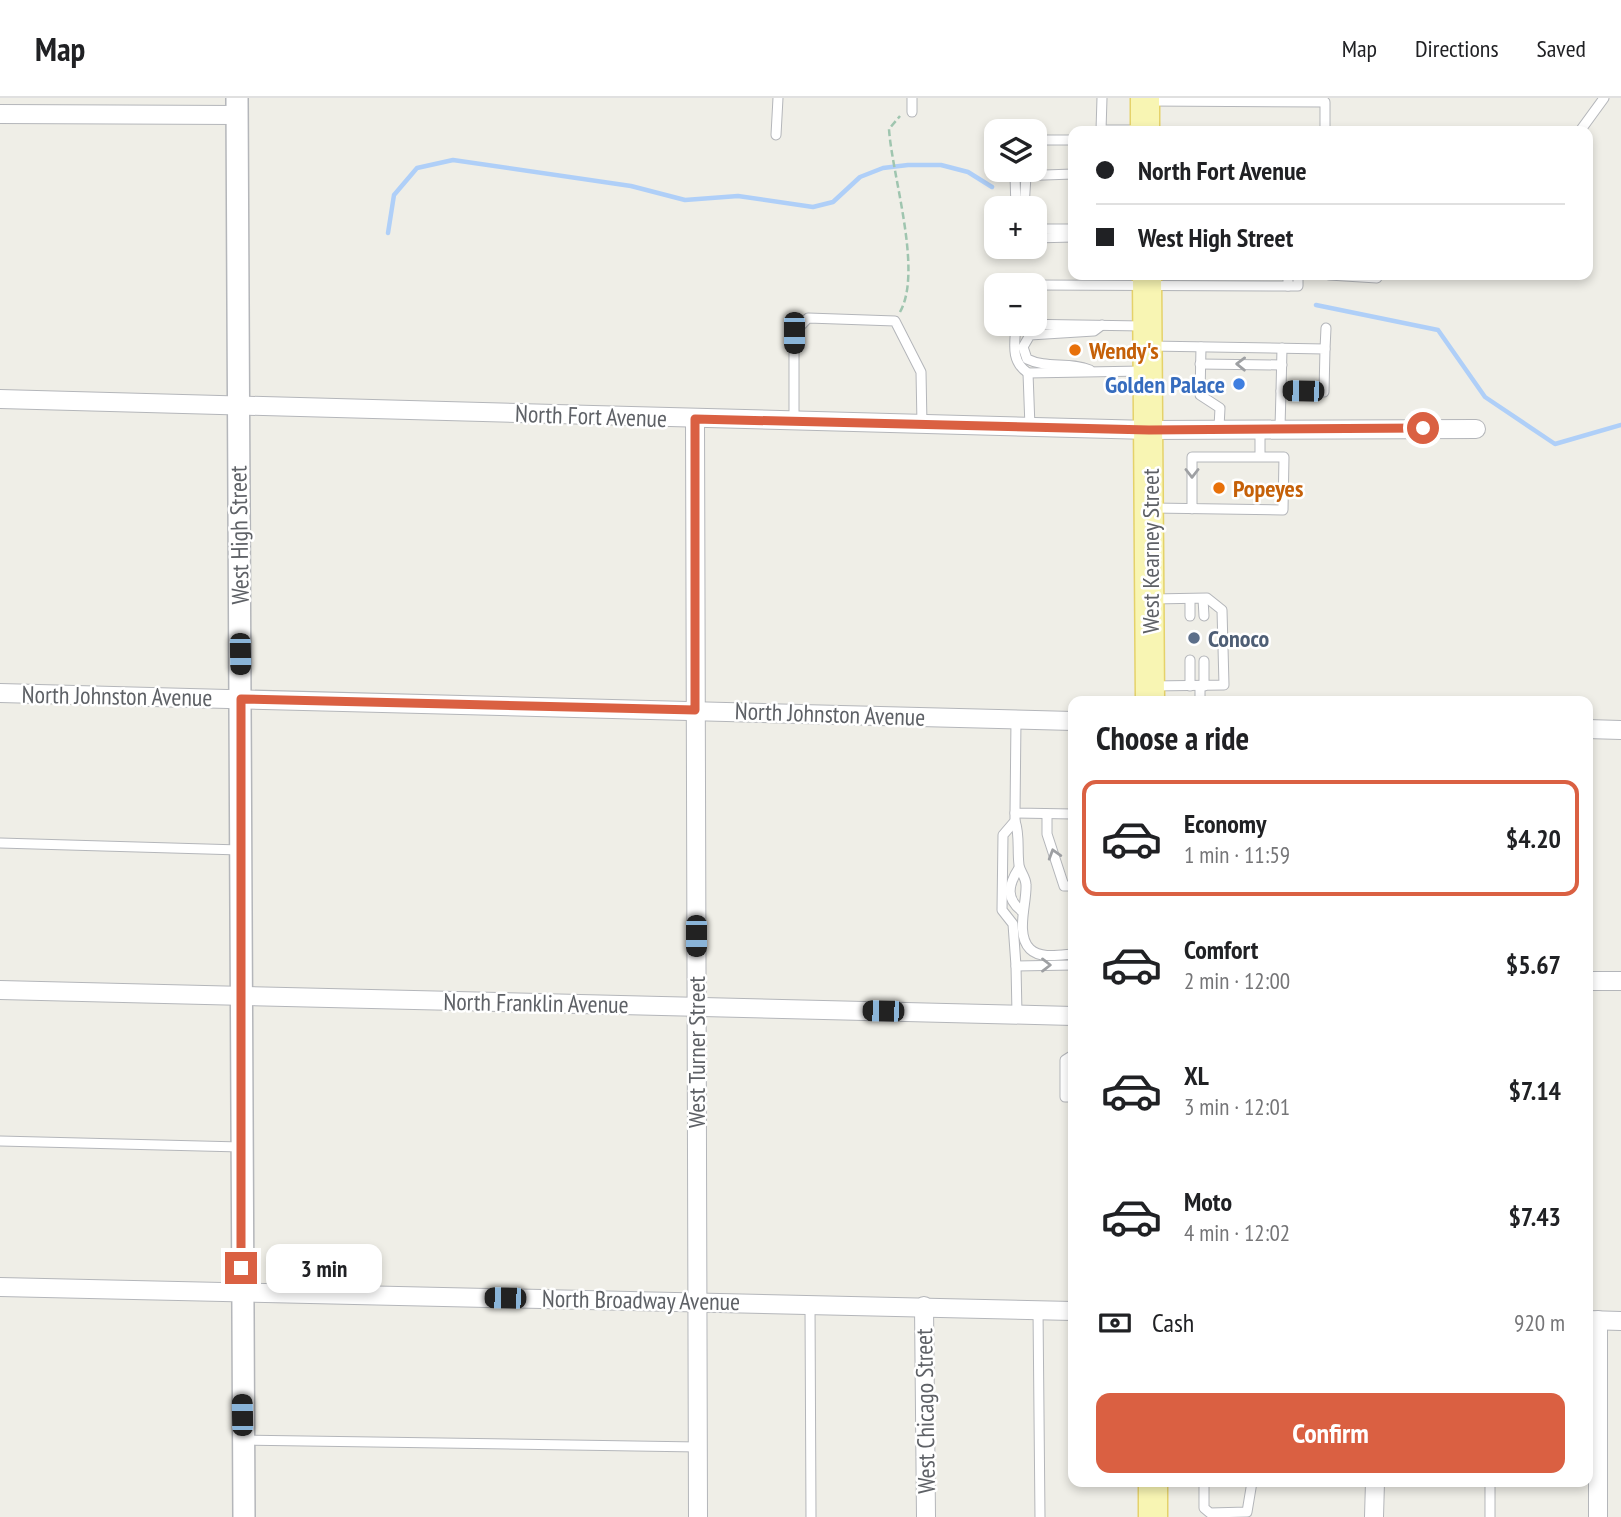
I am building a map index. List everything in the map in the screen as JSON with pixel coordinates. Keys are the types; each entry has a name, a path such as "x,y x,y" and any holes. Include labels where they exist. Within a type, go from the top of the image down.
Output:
{"main road":[{"path":"1145,99 1145,126"},
{"name":"West Kearney Street","path":"1147,281 1150,694"},
{"path":"1153,1487 1153,1517"}],"street":[{"path":"0,114 237,106"},
{"name":"West High Street","path":"237,106 244,1517"},
{"name":"North Fort Avenue","path":"0,399 1149,430 1219,427 1476,429"},
{"name":"West Turner Street","path":"695,419 698,1517"},
{"name":"North Johnston Avenue","path":"0,693 1068,721"},
{"path":"1593,729 1621,730"},
{"path":"1593,981 1621,981"},
{"name":"North Franklin Avenue","path":"0,990 1068,1016"},
{"name":"North Broadway Avenue","path":"0,1287 1068,1311"},
{"name":"West Chicago Street","path":"924,1306 926,1517"},
{"path":"1598,1517 1593,1320 1621,1321"},
{"path":"1374,1487 1374,1517"}],"lane":[{"path":"776,135 778,98"},
{"path":"912,98 912,113"},
{"path":"1101,126 1102,98"},
{"path":"1584,126 1604,98"},
{"path":"1145,99 1325,100 1325,126"},
{"path":"1047,140 1068,140"},
{"path":"1047,175 1068,174"},
{"path":"1047,229 1068,229"},
{"path":"1047,238 1068,237"},
{"path":"1288,280 1288,286"},
{"path":"1047,285 1147,281 1298,286 1298,280"},
{"path":"794,422 794,333 808,318 895,321 921,372 922,424"},
{"path":"1047,324 1102,325 1148,348"},
{"path":"1096,372 1081,366 1038,365 1027,359 1023,347 1030,335 1094,331 1102,325"},
{"path":"1281,391 1324,392 1326,328"},
{"path":"1015,336 1014,355 1018,366 1028,373 1096,372 1148,348 1201,346 1325,349"},
{"path":"1201,346 1200,395 1220,408 1219,427"},
{"path":"1280,427 1282,348"},
{"path":"1200,363 1282,365"},
{"path":"1028,373 1030,427"},
{"path":"1260,427 1260,456"},
{"path":"1149,508 1192,509 1283,510 1284,457 1192,457 1192,509"},
{"path":"1150,598 1203,599 1222,610 1224,685 1198,686 1150,694"},
{"path":"1190,599 1190,616"},
{"path":"1203,599 1204,616"},
{"path":"1190,660 1199,696"},
{"path":"1198,686 1204,661"},
{"path":"1016,720 1015,817 1019,868 1009,890 1011,899 1023,912"},
{"path":"1047,814 1048,834 1064,886 1068,886"},
{"path":"1015,817 1068,814"},
{"path":"1015,817 1003,835 1002,910 1013,924 1017,1014"},
{"path":"0,842 241,850"},
{"path":"1019,868 1026,880 1023,912 1028,948 1038,955 1068,954"},
{"path":"1016,965 1068,965"},
{"path":"1068,1058 1065,1060 1068,1079"},
{"path":"0,1141 241,1147"},
{"path":"810,1303 811,1517"},
{"path":"1038,1310 1040,1517"},
{"path":"243,1440 698,1447"},
{"path":"1204,1487 1204,1508 1210,1513 1247,1511 1251,1487"},
{"path":"1490,1487 1490,1517"}],"path":[{"path":"895,321 907,299 906,231 889,129 902,113 912,113"}],"waterway":[{"path":"388,233 394,195 417,168 453,160 631,186 685,200 738,196 813,207 833,202 860,177 883,168 908,165 941,165 968,172 992,187"},
{"path":"1316,305 1438,330 1485,397 1555,444 1621,425"}],"place":[{"name":"Wendy's","path":"1075,350"},
{"name":"Golden Palace","path":"1239,384"},
{"name":"Popeyes","path":"1219,488"},
{"name":"Conoco","path":"1194,638"}],"route":[{"path":"241,1268 241,699 695,710 695,419 1149,430 1203,427 1423,428"}]}
